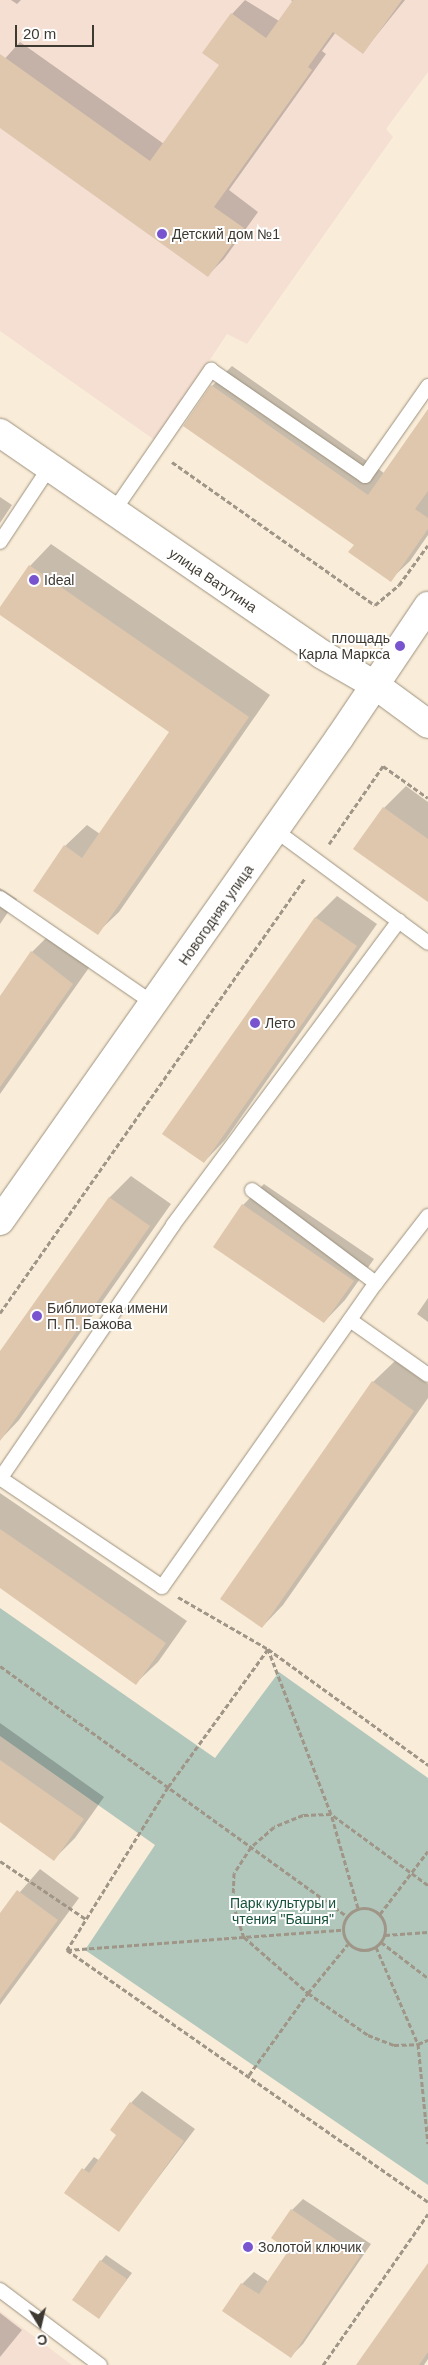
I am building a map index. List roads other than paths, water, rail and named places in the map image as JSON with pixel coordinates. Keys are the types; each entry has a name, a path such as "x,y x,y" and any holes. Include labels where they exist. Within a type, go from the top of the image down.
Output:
{"street":[{"name":"улица Ватутина","path":"0,433 321,654 376,685 428,724"},
{"name":"Новогодняя улица","path":"0,1221 376,685 428,606"}],"lane":[{"path":"113,512 210,370 365,476 428,386"},
{"path":"0,542 49,468"},
{"path":"275,830 428,943"},
{"path":"0,898 153,1003"},
{"path":"399,921 173,1225 0,1478 162,1587 376,1283 428,1216"},
{"path":"252,1190 376,1283"},
{"path":"350,1320 428,1375"},
{"path":"0,2290 100,2365"}],"place":[{"name":"Детский дом №1","path":"162,234"},
{"name":"Ideal","path":"34,580"},
{"name":"площадь Карла Маркса","path":"400,646"},
{"name":"Лето","path":"255,1023"},
{"name":"Библиотека имени П. П. Бажова","path":"37,1316"},
{"name":"Золотой ключик","path":"248,2247"}],"park label":[{"name":"Парк культуры и чтения \"Башня\"","path":"283,1912"}]}
